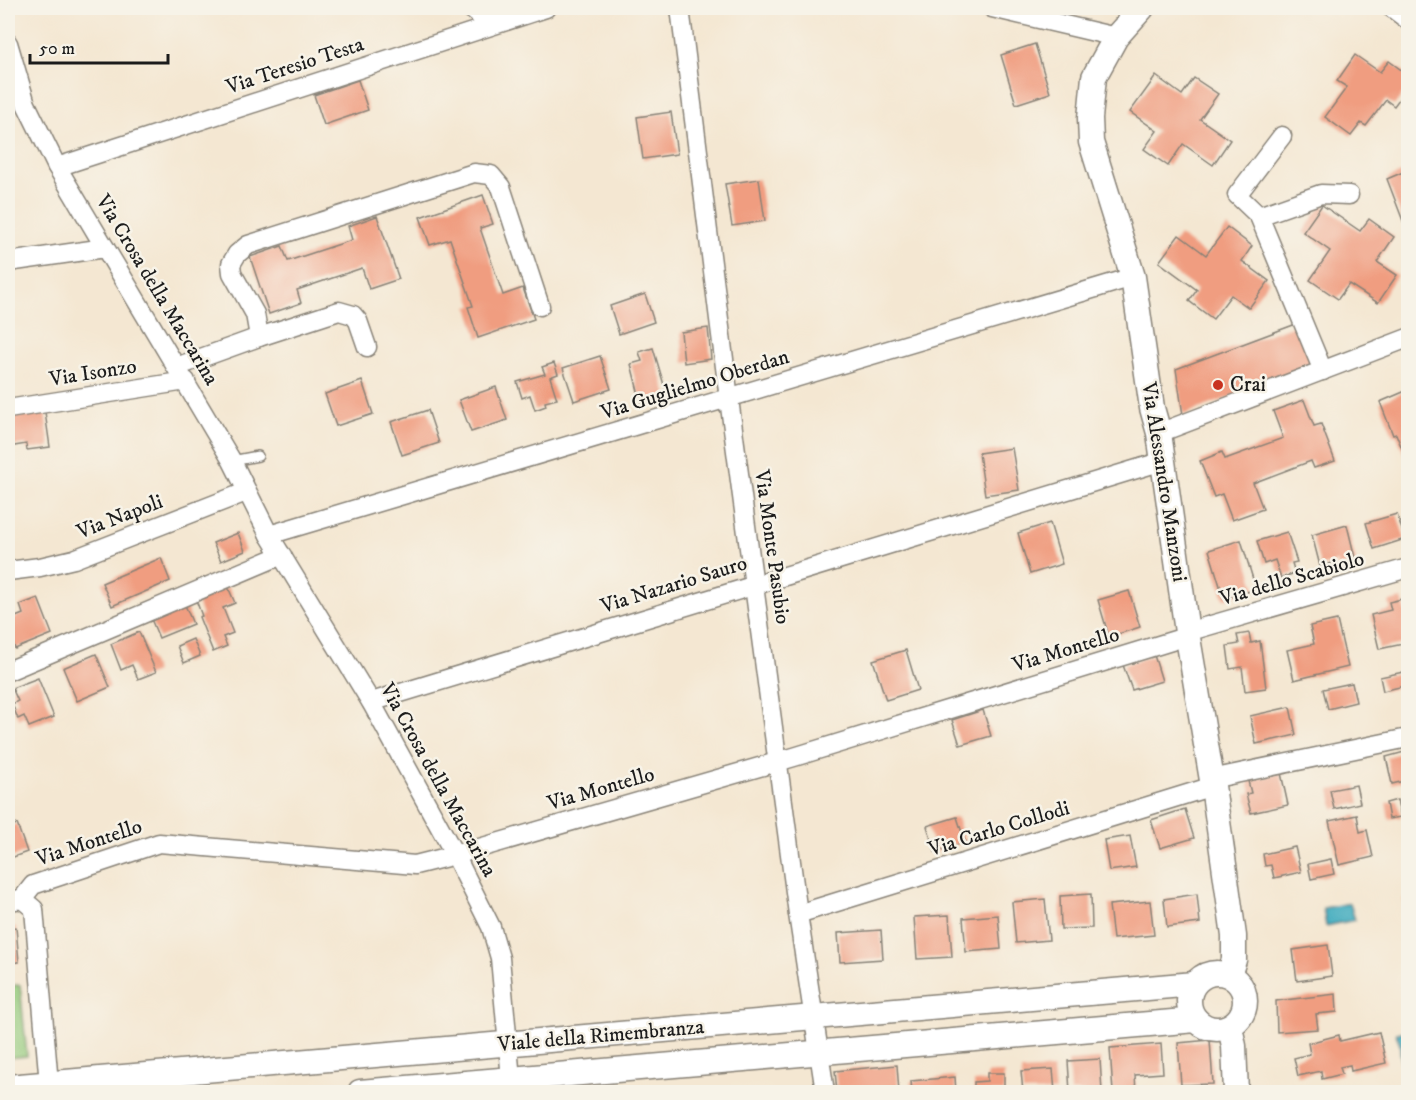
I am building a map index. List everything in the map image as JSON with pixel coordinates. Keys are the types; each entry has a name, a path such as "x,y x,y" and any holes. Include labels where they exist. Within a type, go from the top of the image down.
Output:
{"street":[{"path":"470,8 483,18 514,8"},
{"name":"Via Teresio Testa","path":"57,167 546,8"},
{"name":"Via Monte Pasubio","path":"680,8 729,399 798,914 825,1092"},
{"path":"992,8 1116,37"},
{"name":"Via Alessandro Manzoni","path":"1142,8 1116,37 1094,77 1090,118 1091,142 1133,277 1152,408 1159,433 1235,950 1229,975"},
{"path":"1392,8 1408,20"},
{"name":"Via Crosa della Maccarina","path":"8,43 26,104 57,167 232,462 269,535 371,702 455,855 497,941 501,958 511,1079"},
{"path":"1282,136 1238,195 1259,216 1323,371"},
{"path":"259,337 255,314 232,273 231,264 237,254 248,245 474,173 491,175 501,187 540,306"},
{"path":"1259,216 1321,194 1349,195"},
{"path":"8,262 105,248"},
{"name":"Via Guglielmo Oberdan","path":"269,535 1133,277"},
{"name":"Via Isonzo","path":"8,409 181,374 259,337 339,311 353,315 358,321 367,347"},
{"path":"1159,433 1408,338"},
{"name":"Via Nazario Sauro","path":"371,702 1163,461"},
{"name":"Via Napoli","path":"8,571 74,559 246,492"},
{"path":"8,671 282,555"},
{"name":"Via dello Scabiolo","path":"1187,634 1408,568"},
{"name":"Via Montello","path":"46,1087 34,909 15,900 33,885 159,843 414,865 778,762 1187,634"},
{"name":"Via Carlo Collodi","path":"798,914 1212,783 1408,738"},
{"path":"1210,974 1229,975 1241,985 1246,1001 1242,1016 1230,1027 1208,1028 1196,1020 1192,1014 1189,998 1194,984 1210,974"},
{"name":"Viale della Rimembranza","path":"8,1088 97,1086 508,1044 1194,984"},
{"name":"Viale della Rimembranza","path":"360,1092 511,1079 538,1081 820,1053 1196,1020"},
{"path":"1230,1027 1234,1046 1236,1092"}],"lane":[{"path":"232,462 258,456"}],"green space":[{"path":"20,985 27,1056 8,1058 8,986"}],"water":[{"path":"1350,903 1355,920 1326,926 1323,908"},
{"path":"1408,1031 1408,1060 1401,1062 1400,1045 1396,1033"}],"building":[{"path":"1035,44 1050,93 1016,104 1001,55"},
{"path":"1355,55 1380,72 1389,61 1408,75 1408,87 1394,106 1386,100 1366,126 1361,123 1351,136 1325,117 1347,87 1337,81"},
{"path":"1156,76 1182,95 1194,78 1218,94 1200,119 1230,140 1213,165 1183,144 1168,166 1144,149 1157,131 1130,112"},
{"path":"358,80 368,110 324,125 314,95"},
{"path":"671,112 677,154 643,159 637,117"},
{"path":"1408,170 1408,234 1387,179"},
{"path":"759,179 765,221 732,226 725,184"},
{"path":"483,195 493,224 480,228 503,295 523,288 534,319 478,338 468,307 473,306 450,239 430,245 420,217"},
{"path":"1322,205 1360,231 1369,219 1394,237 1377,262 1397,275 1378,303 1349,284 1338,299 1310,280 1330,251 1303,232"},
{"path":"377,216 399,279 369,289 362,268 297,290 301,303 269,314 250,257 282,246 288,261 352,240 348,226"},
{"path":"1227,227 1252,246 1242,261 1269,281 1249,308 1231,295 1213,319 1189,301 1197,290 1159,262 1179,235 1206,255"},
{"path":"645,294 654,322 619,334 610,306"},
{"path":"1296,324 1313,366 1183,415 1176,369"},
{"path":"708,328 711,359 684,363 681,332"},
{"path":"653,348 667,395 641,403 631,364 642,361 639,352"},
{"path":"600,356 611,389 574,401 563,368"},
{"path":"554,363 558,374 550,377 557,399 545,402 546,406 535,410 530,395 522,398 517,382 545,374 542,367"},
{"path":"362,381 373,414 336,426 325,394"},
{"path":"496,387 507,420 471,432 459,400"},
{"path":"1408,390 1408,463 1396,434 1393,435 1380,402"},
{"path":"1304,400 1314,426 1321,424 1335,461 1314,468 1311,461 1253,483 1263,509 1232,520 1222,494 1214,497 1200,461 1222,452 1225,459 1283,438 1273,411"},
{"path":"428,410 439,443 402,455 391,422"},
{"path":"45,412 50,447 27,450 26,444 8,447 8,417"},
{"path":"1012,448 1019,490 985,495 979,453"},
{"path":"1397,514 1405,539 1374,549 1366,523"},
{"path":"1050,523 1062,564 1030,574 1018,533"},
{"path":"1347,525 1356,562 1338,567 1337,562 1320,566 1312,535"},
{"path":"1287,532 1297,562 1292,563 1295,573 1281,578 1275,560 1264,564 1257,541"},
{"path":"238,533 245,551 221,561 213,543"},
{"path":"1241,540 1256,589 1224,599 1209,550"},
{"path":"161,558 170,581 112,606 102,583"},
{"path":"228,587 235,603 223,608 233,633 223,637 227,646 213,652 199,617 202,616 196,600"},
{"path":"1129,591 1140,627 1109,637 1098,600"},
{"path":"38,598 52,634 15,649 8,629 8,620 23,614 20,605"},
{"path":"1402,599 1408,615 1408,643 1379,649 1371,615 1391,610 1389,602"},
{"path":"185,605 193,624 159,638 151,619"},
{"path":"1337,620 1348,667 1294,680 1287,650 1314,644 1310,626"},
{"path":"139,632 156,672 138,679 132,665 121,670 111,644"},
{"path":"1249,633 1251,643 1260,641 1266,688 1245,691 1242,667 1230,669 1227,646 1239,644 1237,635"},
{"path":"193,639 200,656 184,663 177,646"},
{"path":"906,650 918,690 886,700 873,660"},
{"path":"96,654 110,687 77,701 63,668"},
{"path":"1154,655 1162,681 1132,690 1123,665"},
{"path":"1408,671 1408,685 1383,691 1380,677"},
{"path":"38,678 54,717 29,727 24,716 18,719 12,704 18,701 12,688"},
{"path":"1352,683 1356,702 1328,709 1323,689"},
{"path":"1290,707 1296,735 1256,744 1250,716"},
{"path":"983,710 991,736 960,745 952,720"},
{"path":"1408,751 1408,780 1392,784 1386,757"},
{"path":"1281,773 1288,805 1251,813 1246,794 1251,793 1248,781"},
{"path":"1356,785 1360,803 1334,809 1330,790"},
{"path":"1397,800 1401,817 1389,819 1386,803"},
{"path":"1185,809 1194,838 1160,848 1151,820"},
{"path":"1357,815 1360,832 1367,830 1373,857 1339,865 1329,821"},
{"path":"957,817 965,842 935,852 927,826"},
{"path":"17,824 27,852 8,859 8,827"},
{"path":"1130,836 1136,867 1109,871 1104,840"},
{"path":"1295,847 1301,872 1274,878 1271,865 1265,866 1263,854"},
{"path":"1331,859 1334,874 1311,879 1308,864"},
{"path":"1091,894 1092,928 1061,929 1060,896"},
{"path":"1197,894 1200,923 1167,927 1164,899"},
{"path":"1408,898 1408,919 1403,899"},
{"path":"1045,899 1049,940 1016,943 1012,902"},
{"path":"1150,901 1154,935 1113,939 1109,905"},
{"path":"949,915 952,957 917,959 914,917"},
{"path":"998,915 1001,949 966,952 963,918"},
{"path":"16,927 19,962 8,963 8,928"},
{"path":"881,930 883,959 840,962 838,933"},
{"path":"1328,945 1332,976 1297,981 1293,950"},
{"path":"1336,994 1337,1012 1316,1014 1318,1029 1277,1032 1276,1001"},
{"path":"1379,1032 1386,1063 1351,1071 1350,1065 1340,1067 1342,1074 1322,1079 1321,1071 1298,1076 1294,1058 1310,1054 1308,1043 1339,1035 1340,1041"},
{"path":"1210,1040 1213,1084 1181,1085 1178,1043"},
{"path":"1161,1044 1163,1073 1135,1075 1136,1092 1113,1092 1110,1048"},
{"path":"1100,1059 1102,1092 1070,1092 1068,1061"},
{"path":"897,1065 899,1092 837,1092 835,1071"},
{"path":"1053,1069 1055,1092 1023,1092 1021,1071"},
{"path":"987,1073 1004,1073 1004,1092 974,1092 974,1082 987,1081"},
{"path":"955,1077 956,1092 912,1092 911,1081"}],"place":[{"name":"Crai","path":"1218,385"}]}
